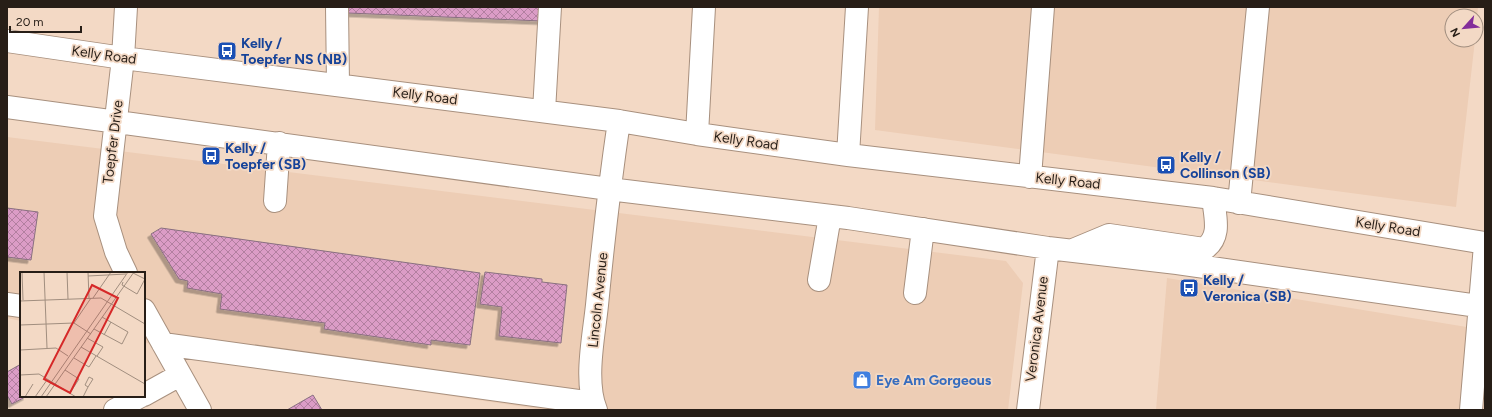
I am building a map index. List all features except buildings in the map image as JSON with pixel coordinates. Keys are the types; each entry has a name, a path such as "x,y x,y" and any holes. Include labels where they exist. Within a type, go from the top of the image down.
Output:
{"street":[{"name":"Toepfer Drive","path":"126,7 123,58 105,216 116,252 126,272"},
{"path":"337,7 338,86"},
{"path":"697,134 704,7"},
{"path":"848,155 857,7"},
{"path":"1030,177 1043,7"},
{"path":"1239,203 1258,7"},
{"path":"544,111 550,16"},
{"name":"Kelly Road","path":"7,41 123,58 619,121 697,134 848,155 1213,198 1485,244"},
{"path":"7,107 609,189 830,216 1048,248 1177,264 1482,306"},
{"name":"Lincoln Avenue","path":"594,407 590,370 609,189 619,121"},
{"path":"275,201 280,143"},
{"path":"1072,251 1109,235 1204,249 1212,244 1216,232 1213,198"},
{"path":"819,280 830,216"},
{"path":"915,293 923,229"},
{"path":"1471,410 1480,372 1485,244"},
{"name":"Veronica Avenue","path":"1028,410 1048,248"},
{"path":"7,304 20,306"},
{"path":"147,319 163,344 200,410"},
{"path":"163,344 594,407"},
{"path":"145,394 180,375"},
{"path":"115,410 139,397"}],"shaded area":[{"path":"879,7 1478,7 1444,8 1444,48 1474,48 1456,207 875,130"},
{"path":"7,137 1006,261 1023,283 1008,410 545,410 205,360 145,342 145,272 20,272 20,321 7,318"},
{"path":"1167,278 1485,330 1485,410 1156,410"}],"place":[{"name":"Kelly / Toepfer NS (NB)","path":"227,51"},
{"name":"Kelly / Toepfer (SB)","path":"211,156"},
{"name":"Kelly / Collinson (SB)","path":"1166,165"},
{"name":"Kelly / Veronica (SB)","path":"1189,288"},
{"name":"Eye Am Gorgeous","path":"862,380"}]}
